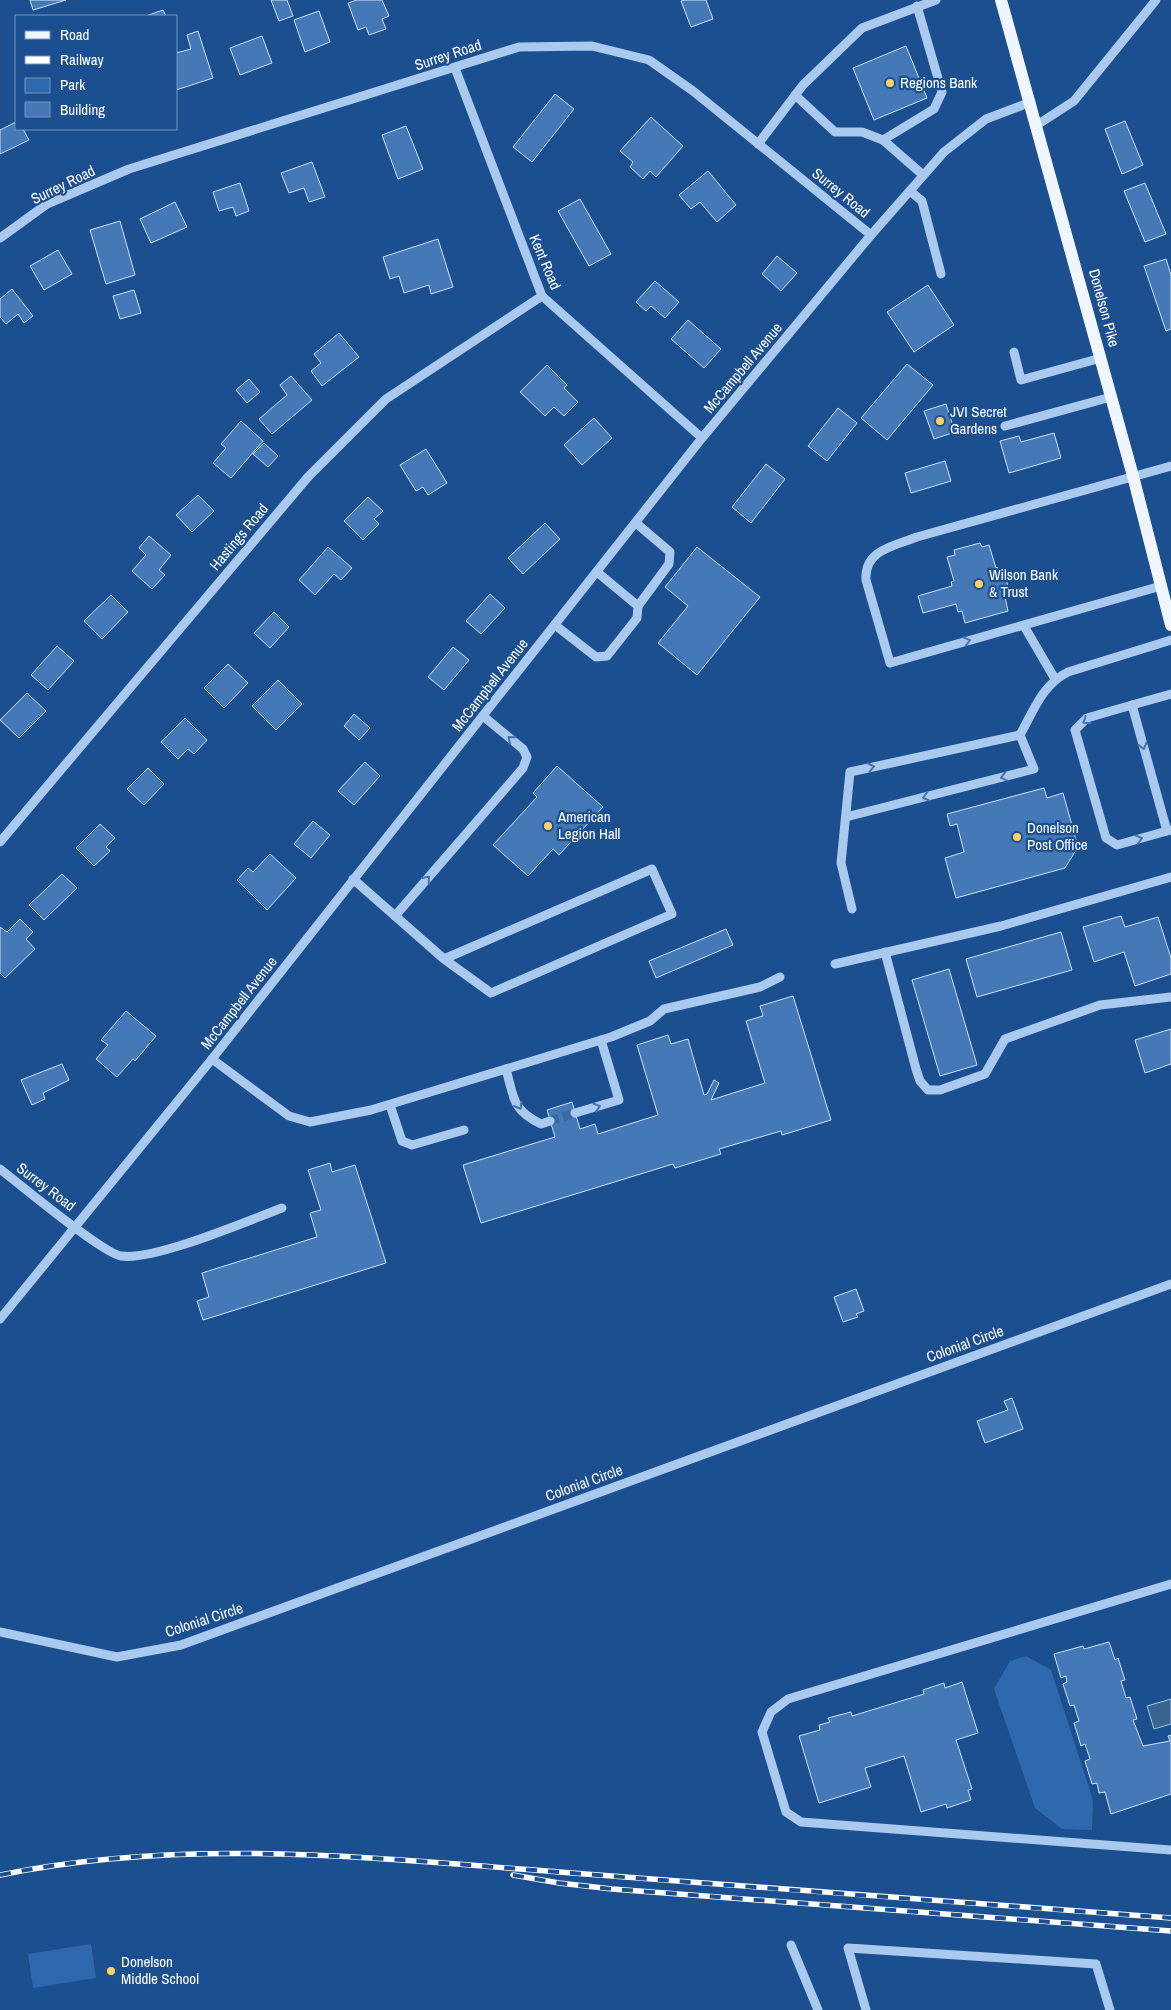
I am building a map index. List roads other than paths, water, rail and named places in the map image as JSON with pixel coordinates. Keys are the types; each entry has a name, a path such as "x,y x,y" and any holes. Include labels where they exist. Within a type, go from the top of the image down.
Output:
{"main road":[{"name":"Donelson Pike","path":"1001,0 1112,397 1165,594 1171,625"}],"street":[{"path":"758,144 796,95 862,28 936,0"},
{"path":"1037,125 1074,100 1156,0"},
{"path":"882,140 934,109 942,92 917,6"},
{"name":"Surrey Road","path":"0,238 47,204 129,169 519,47 592,46 649,60 693,91 872,235"},
{"name":"Kent Road","path":"455,68 542,296 702,438"},
{"path":"796,95 836,132 862,132 882,140 924,175"},
{"name":"McCampbell Avenue","path":"0,1319 212,1059 702,438 872,235 944,152 986,119 1030,102"},
{"path":"910,191 922,201 941,274"},
{"name":"Hastings Road","path":"0,842 321,464 386,399 542,296"},
{"path":"1014,352 1021,380 1101,358"},
{"path":"1005,426 1112,397"},
{"path":"1165,594 1024,626 890,663 866,580 866,570 872,558 880,552 917,537 1171,466"},
{"path":"555,625 596,656 607,656 637,618 638,606 669,564 670,552 636,523"},
{"path":"597,572 638,606"},
{"path":"1024,626 1055,678"},
{"path":"852,908 841,863 850,772 1020,735 1048,686 1055,678 1068,672 1171,640"},
{"path":"1132,705 1169,831 1117,845 1106,838 1075,730 1087,718 1132,705 1171,694"},
{"path":"395,916 523,768 527,757 523,749 483,716"},
{"path":"846,817 1034,769 1020,735"},
{"path":"353,880 444,959 491,993 672,914 652,869 444,959"},
{"path":"835,964 1001,926 1170,881"},
{"path":"885,952 916,1069 920,1081 928,1090 940,1090 985,1074 1005,1039 1100,1005 1171,997"},
{"path":"212,1059 289,1116 310,1122 390,1105 601,1040 650,1022 664,1009 760,987 780,977"},
{"path":"575,1113 619,1100 601,1040"},
{"path":"506,1069 517,1108 526,1117 541,1124 550,1121"},
{"path":"390,1105 402,1140 412,1145 464,1130"},
{"name":"Surrey Road","path":"0,1169 76,1227 120,1256 152,1254 282,1208"},
{"name":"Colonial Circle","path":"0,1632 117,1657 181,1645 1171,1284"},
{"path":"1171,1584 788,1699 771,1712 762,1732 786,1812 801,1822 1171,1850"},
{"path":"791,1945 818,2010"},
{"path":"866,2010 848,1948 1096,1964 1110,2010"}],"tunnel":[{"path":"550,1121 575,1113"}],"railway":[{"path":"0,1875 69,1863 139,1857 279,1854 419,1861 1171,1918"},
{"path":"513,1875 612,1889 1171,1931"}],"place":[{"name":"Regions Bank","path":"890,83"},
{"name":"JVI Secret Gardens","path":"940,421"},
{"name":"Wilson Bank & Trust","path":"979,584"},
{"name":"American Legion Hall","path":"548,826"},
{"name":"Donelson Post Office","path":"1017,837"},
{"name":"Donelson Middle School","path":"111,1971"}]}
